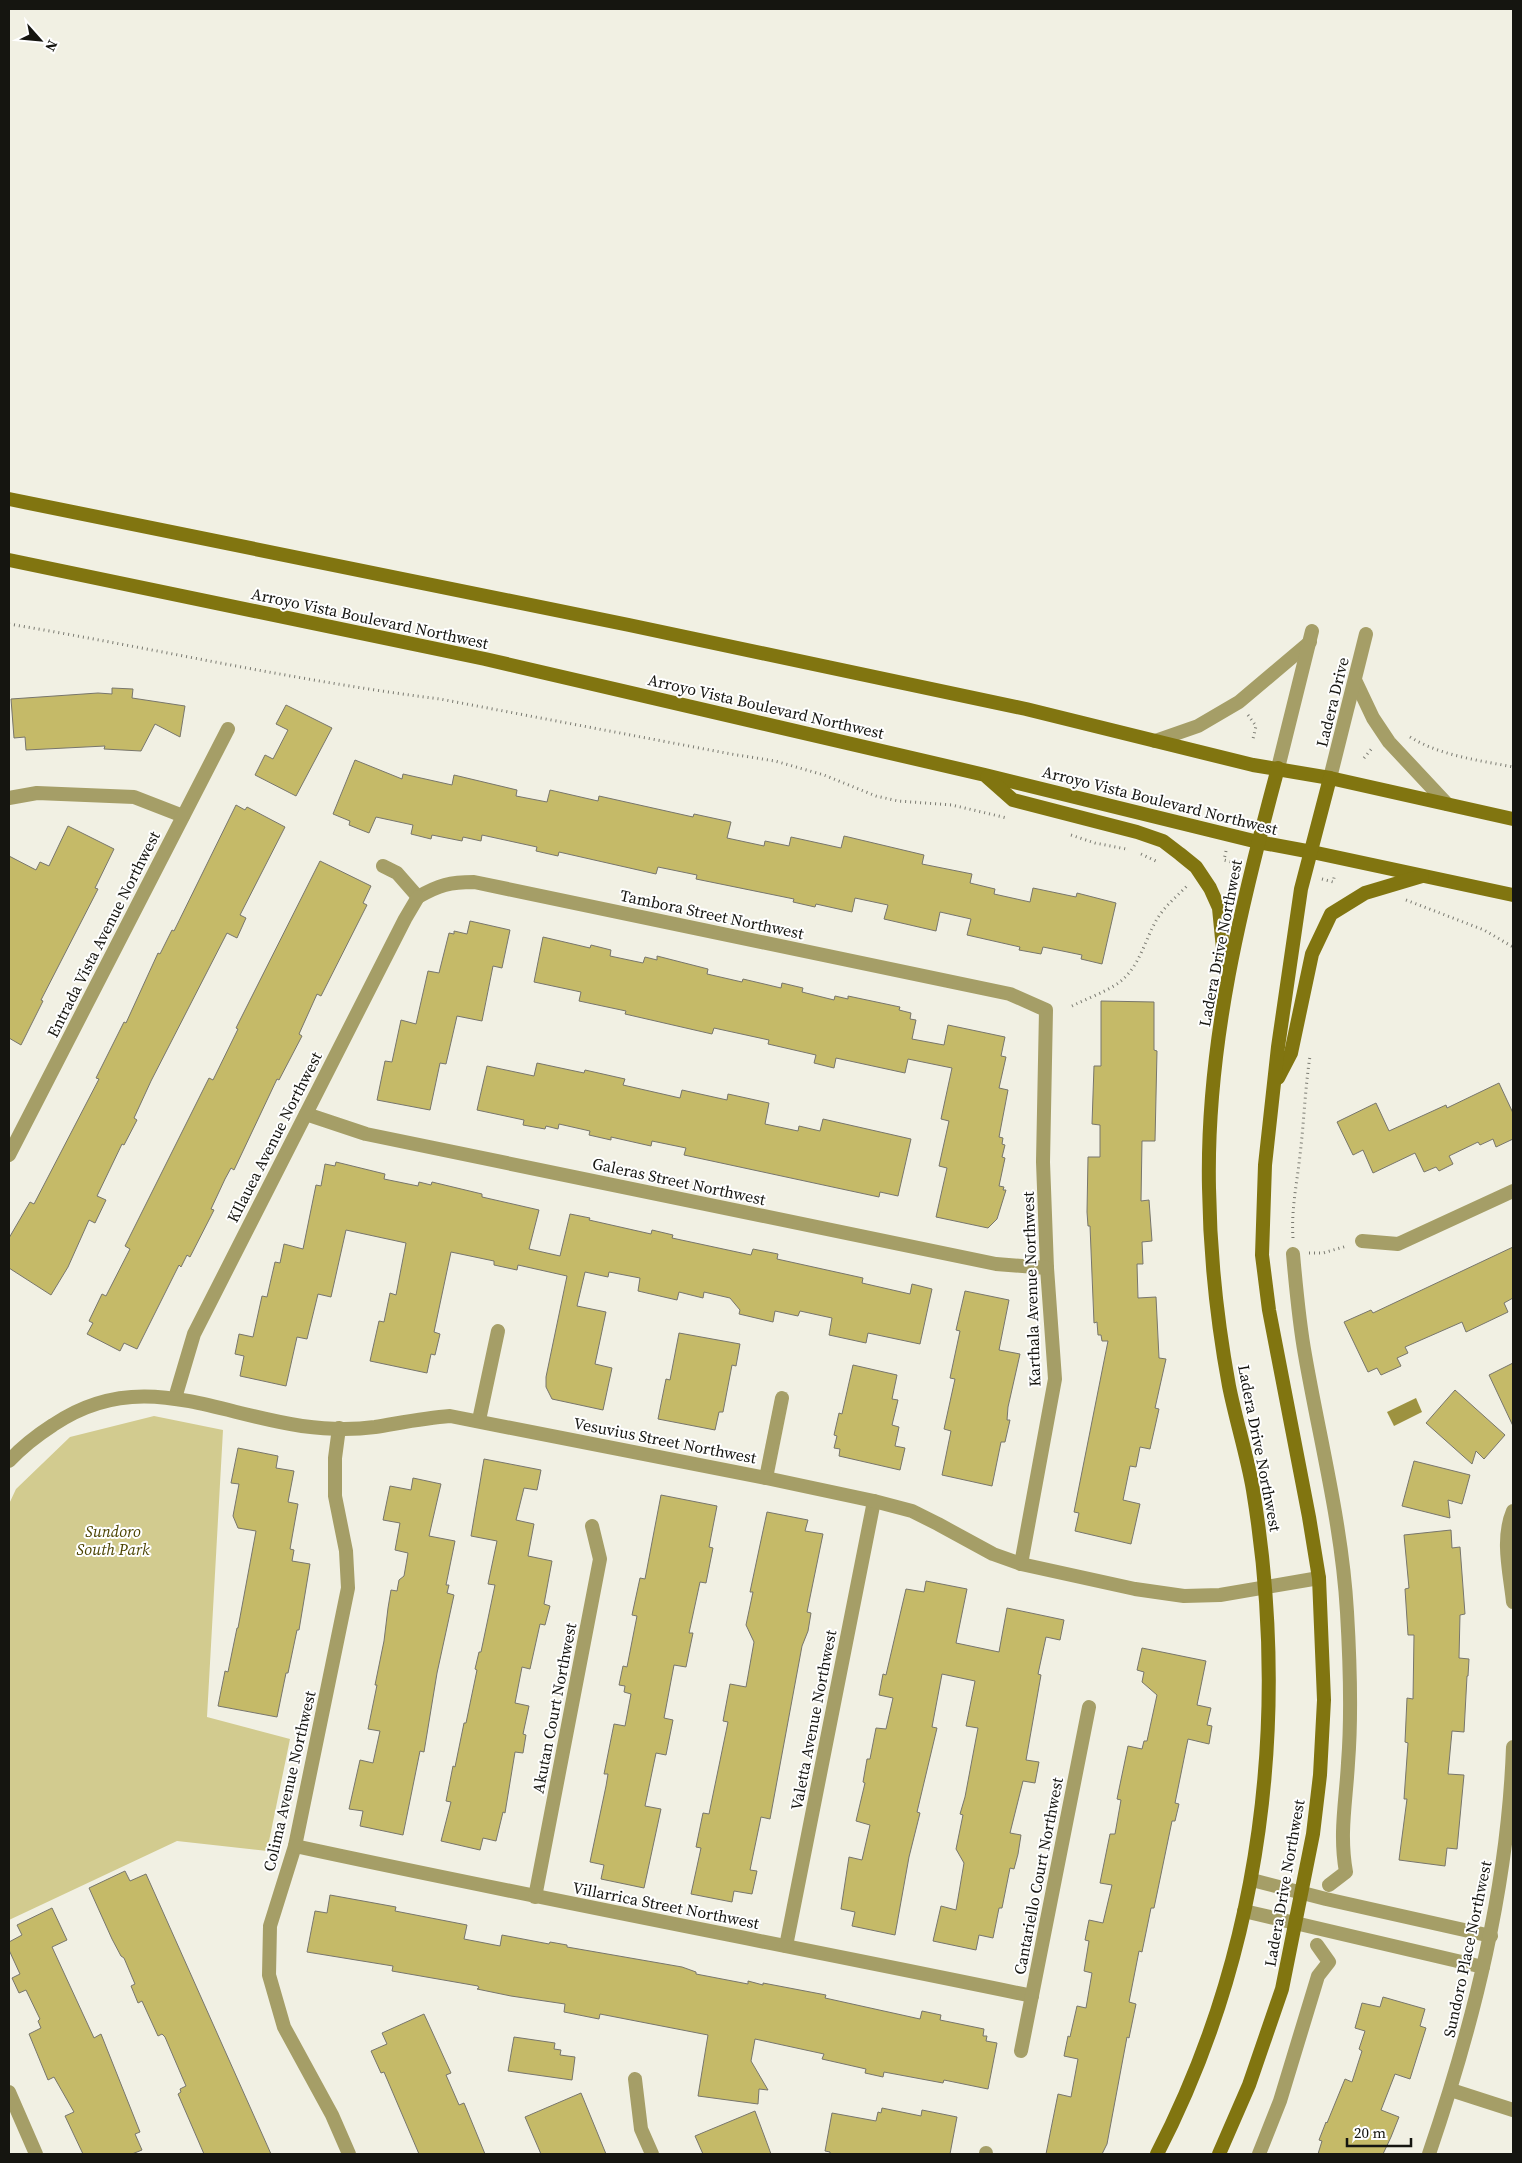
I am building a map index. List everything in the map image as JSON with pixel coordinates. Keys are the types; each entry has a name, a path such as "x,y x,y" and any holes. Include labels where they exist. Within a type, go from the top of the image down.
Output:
{"main road":[{"path":"9,499 629,625 1026,709 1253,765 1330,778 1513,819"},
{"name":"Arroyo Vista Boulevard Northwest","path":"9,560 485,659 985,775 1258,842 1513,895"},
{"name":"Ladera Drive Northwest","path":"1158,2154 1196,2074 1228,1978 1252,1880 1267,1768 1270,1675 1265,1588 1252,1488 1229,1386 1211,1245 1208,1186 1213,1082 1226,985 1258,842 1278,768"},
{"path":"985,775 1013,800 1137,832 1163,841 1196,868 1210,888 1219,908 1226,985"},
{"name":"Ladera Drive Northwest","path":"1219,2154 1249,2085 1282,1989 1313,1834 1324,1709 1319,1578 1269,1310 1262,1255 1265,1165 1301,889 1330,778"},
{"path":"1274,1086 1291,1053 1312,954 1331,914 1365,893 1425,876"}],"street":[{"name":"Ladera Drive","path":"1330,778 1366,634"},
{"path":"1155,741 1198,726 1239,702 1311,637 1278,768"},
{"path":"1355,680 1373,718 1389,742 1447,804"},
{"name":"Entrada Vista Avenue Northwest","path":"9,1155 228,729"},
{"path":"9,798 37,792 134,797 183,816"},
{"path":"382,866 397,873 418,897"},
{"name":"Tambora Street Northwest","path":"418,897 435,887 453,882 474,882 1010,994 1046,1010"},
{"name":"KIlauea Avenue Northwest","path":"175,1398 194,1334 405,919 418,897"},
{"name":"Karthala Avenue Northwest","path":"1022,1564 1055,1379 1047,1268 1043,1162 1046,1010"},
{"name":"Galeras Street Northwest","path":"306,1114 366,1134 996,1264 1047,1268"},
{"path":"1362,1241 1398,1244 1513,1191"},
{"path":"1293,1254 1305,1354 1339,1533 1347,1610 1350,1672 1348,1763 1342,1842 1346,1872 1329,1885"},
{"path":"479,1420 498,1331"},
{"name":"Vesuvius Street Northwest","path":"9,1461 38,1434 82,1408 121,1397 144,1395 175,1398 302,1426 373,1427 425,1418 450,1416 479,1420 874,1501 912,1511 993,1554 1022,1564 1081,1579 1184,1596 1220,1595 1319,1578"},
{"path":"766,1478 782,1398"},
{"name":"Colima Avenue Northwest","path":"339,1428 335,1458 335,1496 346,1551 348,1588 295,1846 270,1926 269,1975 284,2027 332,2115 349,2154"},
{"name":"Valetta Avenue Northwest","path":"786,1946 874,1501"},
{"path":"1513,1511 1508,1531 1507,1546 1513,1602"},
{"name":"Akutan Court Northwest","path":"535,1897 600,1559 592,1526"},
{"name":"Cantariello Court Northwest","path":"1021,2052 1089,1707"},
{"name":"Sundoro Place Northwest","path":"1428,2154 1451,2090 1465,2042 1490,1936 1508,1830 1513,1747"},
{"name":"Villarrica Street Northwest","path":"295,1846 535,1897 1032,1996"},
{"path":"1252,1880 1490,1936"},
{"path":"1244,1911 1483,1967"},
{"path":"1259,2154 1280,2101 1318,1976 1329,1962 1317,1945"},
{"path":"635,2079 641,2129 652,2154"},
{"path":"1451,2090 1513,2110"},
{"path":"9,2092 36,2154"}],"path":[{"path":"9,624 285,675 440,699 775,761 824,775 876,796 898,801 952,805 1008,819"},
{"path":"1248,714 1256,726 1253,739"},
{"path":"1408,736 1424,746 1442,753 1513,767"},
{"path":"1064,833 1095,843 1134,851 1162,863"},
{"path":"1227,848 1224,860 1238,863"},
{"path":"1322,879 1333,882 1336,870"},
{"path":"1072,1006 1117,984 1130,971 1157,920 1167,906 1190,883 1183,878"},
{"path":"1399,901 1408,899 1484,930 1513,947"},
{"path":"1310,1055 1292,1214 1293,1254 1323,1252 1362,1241"}],"green space":[{"name":"Sundoro South Park","path":"154,1416 223,1430 207,1717 290,1739 267,1851 177,1841 9,1920 9,1504 16,1489 70,1437"}],"shaded area":[{"path":"1416,1398 1422,1412 1394,1426 1387,1412"}],"building":[{"path":"112,688 133,689 132,698 185,706 180,737 155,724 141,751 104,749 105,746 26,750 25,737 14,738 11,699 98,693 112,694"},
{"path":"286,705 332,728 296,796 255,775 265,755 273,759 288,730 276,724"},
{"path":"355,760 402,779 403,774 452,785 454,775 517,790 516,796 547,802 550,790 598,801 599,796 693,817 694,814 731,822 727,838 764,846 765,841 789,846 791,837 841,848 844,836 924,855 922,864 972,874 970,883 995,889 994,894 1030,902 1033,888 1076,897 1077,893 1116,903 1102,964 1081,959 1082,955 1043,947 1041,954 1019,950 1020,947 967,935 971,919 940,912 936,931 884,919 888,905 855,898 852,912 816,904 815,907 793,902 794,899 696,879 697,875 658,867 656,874 559,852 558,856 536,851 537,847 482,835 481,841 463,837 462,841 432,835 431,839 411,834 413,825 376,817 369,833 349,825 350,821 333,814"},
{"path":"236,805 245,810 247,807 285,827 240,915 246,918 237,938 227,933 151,1081 134,1118 137,1120 124,1145 122,1144 97,1196 106,1200 95,1223 89,1220 68,1267 51,1295 9,1268 9,1238 30,1202 34,1204 99,1079 96,1078 124,1022 126,1023 158,953 160,954 172,930 174,931"},
{"path":"68,826 114,849 95,888 98,889 41,1000 43,1001 21,1045 9,1038 9,856 36,870 40,862 49,866"},
{"path":"320,861 371,886 363,903 367,905 321,996 317,994 299,1034 302,1036 279,1080 277,1079 234,1170 231,1168 225,1179 211,1209 214,1210 190,1257 187,1255 181,1267 179,1265 137,1349 124,1343 120,1351 87,1334 93,1323 89,1321 102,1294 106,1296 130,1249 125,1246 209,1078 213,1080 238,1029 236,1028"},
{"path":"470,921 510,930 502,968 493,966 482,1021 457,1016 446,1064 440,1063 430,1110 377,1100 385,1061 392,1062 401,1020 416,1024 428,971 439,973 449,933 454,934 454,931 467,934"},
{"path":"543,937 590,948 591,945 611,950 610,956 643,963 645,957 657,960 657,956 708,969 707,974 742,982 743,979 781,988 782,983 803,988 802,992 834,1000 835,996 848,999 848,996 900,1007 899,1010 911,1013 910,1019 916,1020 912,1039 944,1045 948,1025 1005,1037 1001,1056 1006,1057 999,1088 1008,1090 999,1137 1003,1138 1002,1144 1005,1145 1002,1157 1005,1158 999,1186 1004,1187 1003,1190 1006,1190 997,1219 988,1228 936,1217 947,1168 939,1166 949,1121 941,1119 952,1068 908,1059 905,1073 836,1058 834,1068 814,1063 816,1055 768,1044 769,1040 714,1028 712,1034 625,1014 626,1011 579,1001 581,992 534,982"},
{"path":"1101,1001 1154,1002 1154,1050 1157,1051 1155,1141 1142,1141 1141,1201 1149,1200 1152,1241 1142,1242 1143,1264 1137,1264 1138,1298 1156,1297 1159,1358 1166,1359 1155,1408 1159,1409 1150,1449 1140,1447 1136,1467 1130,1466 1123,1500 1140,1504 1131,1544 1075,1531 1079,1513 1074,1512 1108,1341 1102,1341 1101,1335 1098,1335 1097,1322 1094,1323 1090,1226 1088,1226 1087,1212 1088,1157 1100,1157 1100,1125 1092,1124 1094,1066 1101,1066"},
{"path":"537,1063 584,1073 585,1070 625,1079 623,1085 680,1098 682,1090 727,1100 728,1094 769,1103 765,1124 798,1131 799,1126 820,1131 823,1119 911,1139 898,1196 880,1192 879,1197 684,1155 686,1148 652,1141 651,1146 611,1137 611,1140 589,1135 590,1131 559,1124 558,1129 546,1126 545,1129 523,1125 524,1120 477,1110 487,1066 534,1076"},
{"path":"1499,1083 1513,1113 1513,1139 1496,1147 1493,1139 1480,1145 1478,1142 1449,1156 1453,1164 1439,1171 1436,1167 1424,1172 1415,1153 1373,1173 1363,1150 1353,1155 1337,1122 1376,1103 1389,1131 1446,1105 1447,1108"},
{"path":"336,1162 385,1174 384,1179 418,1186 419,1182 431,1185 432,1182 482,1194 482,1197 539,1210 529,1249 560,1256 570,1214 651,1234 652,1230 673,1235 672,1238 751,1255 753,1249 778,1254 777,1259 863,1278 862,1283 910,1294 912,1284 932,1289 920,1344 868,1333 866,1343 829,1335 832,1318 800,1311 798,1316 775,1311 773,1322 739,1314 740,1310 730,1298 704,1292 703,1298 679,1292 677,1300 638,1291 640,1278 609,1272 608,1277 585,1272 577,1306 606,1312 595,1364 612,1368 603,1410 552,1399 546,1387 546,1377 567,1276 518,1265 517,1270 494,1265 494,1261 451,1252 434,1332 440,1334 435,1355 431,1354 427,1373 370,1361 379,1321 384,1322 390,1293 396,1295 406,1243 346,1230 331,1297 318,1294 307,1339 297,1337 286,1386 240,1376 244,1356 235,1354 239,1334 253,1337 262,1296 267,1297 275,1262 280,1263 284,1244 303,1249 316,1185 321,1186 325,1164 335,1166"},
{"path":"1513,1247 1513,1298 1504,1303 1508,1312 1466,1332 1462,1322 1405,1347 1408,1353 1397,1358 1401,1366 1381,1375 1377,1368 1368,1372 1344,1322 1371,1310 1373,1313"},
{"path":"965,1291 1009,1300 999,1350 1020,1354 1008,1407 1007,1420 1010,1420 1005,1442 1001,1442 992,1486 942,1475 951,1431 944,1429 955,1379 950,1378 960,1331 956,1330"},
{"path":"679,1333 740,1344 736,1366 732,1365 723,1412 719,1412 715,1430 658,1419 666,1379 670,1380"},
{"path":"1513,1363 1513,1426 1489,1375"},
{"path":"853,1365 897,1375 892,1399 898,1400 892,1425 899,1427 895,1446 905,1448 900,1470 839,1456 840,1449 834,1448 837,1436 834,1435 839,1413 842,1414"},
{"path":"1455,1390 1505,1435 1484,1459 1476,1451 1472,1464 1426,1423"},
{"path":"238,1448 278,1456 276,1468 294,1471 288,1502 298,1504 290,1549 294,1550 292,1561 310,1564 299,1630 297,1630 288,1673 286,1673 277,1717 218,1706 225,1671 228,1672 238,1628 256,1531 238,1528 233,1516 239,1484 231,1483"},
{"path":"484,1459 541,1470 537,1490 524,1488 516,1520 534,1524 528,1556 552,1561 544,1604 550,1606 545,1625 540,1624 530,1669 522,1667 515,1703 529,1706 523,1734 526,1735 523,1753 515,1752 505,1813 503,1812 496,1841 483,1838 480,1850 441,1841 451,1802 446,1801 453,1766 455,1767 464,1723 466,1723 477,1670 475,1669 479,1652 481,1652 495,1585 488,1584 497,1541 471,1536"},
{"path":"1414,1461 1470,1475 1462,1504 1448,1500 1450,1518 1402,1506"},
{"path":"413,1478 441,1484 429,1536 455,1541 446,1585 449,1585 447,1593 454,1595 437,1673 424,1752 420,1751 403,1835 360,1826 363,1811 349,1809 360,1760 373,1763 380,1731 368,1729 377,1685 375,1685 384,1641 391,1590 397,1591 399,1580 404,1576 408,1553 395,1550 400,1523 383,1520 390,1486 411,1490"},
{"path":"661,1495 717,1506 709,1547 713,1548 706,1583 700,1582 689,1633 693,1633 686,1667 674,1665 664,1718 673,1720 666,1755 656,1753 645,1806 661,1809 644,1888 601,1879 604,1865 590,1862 606,1786 608,1774 604,1774 614,1724 625,1726 631,1694 624,1692 625,1686 619,1685 623,1666 627,1667 637,1616 632,1615 640,1578 645,1579"},
{"path":"767,1512 808,1520 805,1531 823,1534 807,1612 811,1613 808,1631 802,1646 770,1819 761,1817 750,1870 757,1871 752,1894 734,1891 732,1902 691,1894 701,1848 696,1847 703,1813 709,1814 728,1722 723,1721 730,1684 746,1687 754,1642 746,1625 753,1592 750,1592"},
{"path":"1451,1530 1452,1548 1460,1547 1465,1614 1460,1615 1459,1658 1469,1659 1464,1732 1452,1731 1448,1774 1464,1775 1457,1849 1447,1848 1445,1866 1399,1860 1407,1799 1404,1799 1408,1743 1405,1742 1407,1698 1413,1699 1414,1635 1408,1635 1405,1589 1409,1588 1404,1535"},
{"path":"926,1581 967,1589 956,1643 999,1652 1007,1608 1064,1620 1060,1640 1046,1637 1038,1674 1041,1675 1026,1760 1039,1762 1035,1783 1023,1781 1010,1833 1021,1835 1014,1869 1010,1868 1002,1908 999,1908 993,1938 979,1935 976,1950 933,1941 941,1906 956,1910 964,1863 956,1849 963,1815 960,1814 978,1728 966,1726 975,1681 942,1674 932,1727 937,1728 917,1812 920,1813 909,1857 895,1935 852,1926 855,1912 841,1909 849,1857 862,1860 870,1825 856,1821 865,1783 863,1782 867,1759 870,1759 876,1728 886,1729 893,1698 879,1695 883,1674 886,1675 906,1589 924,1592"},
{"path":"1142,1648 1206,1661 1197,1705 1211,1708 1207,1725 1212,1726 1209,1744 1188,1739 1175,1803 1179,1804 1175,1821 1172,1821 1154,1908 1151,1908 1142,1952 1139,1951 1129,2002 1136,2004 1129,2038 1127,2037 1107,2144 1102,2154 1046,2154 1058,2094 1071,2097 1078,2059 1064,2056 1077,2006 1086,2008 1092,1973 1084,1971 1089,1941 1085,1940 1089,1920 1103,1923 1112,1885 1100,1883 1110,1834 1115,1834 1121,1800 1117,1799 1128,1746 1142,1749 1144,1741 1147,1741 1157,1695 1142,1682 1144,1672 1137,1670"},
{"path":"125,1871 130,1881 146,1874 271,2154 204,2154 178,2094 181,2092 180,2089 186,2086 165,2037 162,2034 158,2036 142,2001 138,2003 131,1986 135,1984 124,1958 112,1939 89,1888"},
{"path":"330,1895 396,1907 395,1911 467,1925 464,1939 500,1946 502,1935 549,1944 550,1942 567,1945 567,1947 682,1967 696,1972 696,1974 748,1984 748,1981 763,1985 763,1983 826,1995 825,1998 920,2019 922,2011 941,2015 940,2020 984,2029 983,2036 987,2036 986,2041 997,2043 988,2089 944,2080 943,2083 884,2072 883,2077 865,2073 866,2069 822,2059 824,2054 755,2039 751,2061 768,2090 759,2089 758,2104 698,2096 708,2035 600,2014 599,2019 564,2012 565,2004 511,1996 477,1989 479,1988 478,1986 392,1971 393,1966 307,1952 315,1911 327,1913"},
{"path":"52,1908 67,1940 52,1947 94,2038 101,2034 140,2132 135,2134 142,2150 132,2154 83,2154 65,2116 74,2112 54,2077 48,2080 29,2034 41,2028 38,2021 40,2019 26,1990 19,1993 12,1978 20,1974 9,1950 9,1942 22,1935 17,1925"},
{"path":"1383,1997 1425,2009 1420,2026 1426,2028 1410,2079 1395,2074 1381,2110 1399,2117 1391,2137 1383,2154 1318,2154 1322,2141 1319,2140 1326,2122 1345,2079 1352,2082 1362,2051 1359,2049 1365,2031 1355,2028 1362,2003 1380,2007"},
{"path":"424,2014 451,2073 446,2075 459,2105 464,2103 485,2154 419,2154 384,2072 381,2073 371,2051 387,2044 382,2033"},
{"path":"514,2037 555,2043 554,2049 561,2050 560,2055 575,2057 572,2080 508,2071"},
{"path":"581,2093 606,2154 541,2154 525,2117"},
{"path":"882,2108 921,2116 922,2110 957,2117 950,2154 830,2154 830,2152 825,2151 832,2113 876,2121 878,2112 881,2113"},
{"path":"755,2111 771,2154 703,2154 695,2136"}]}
